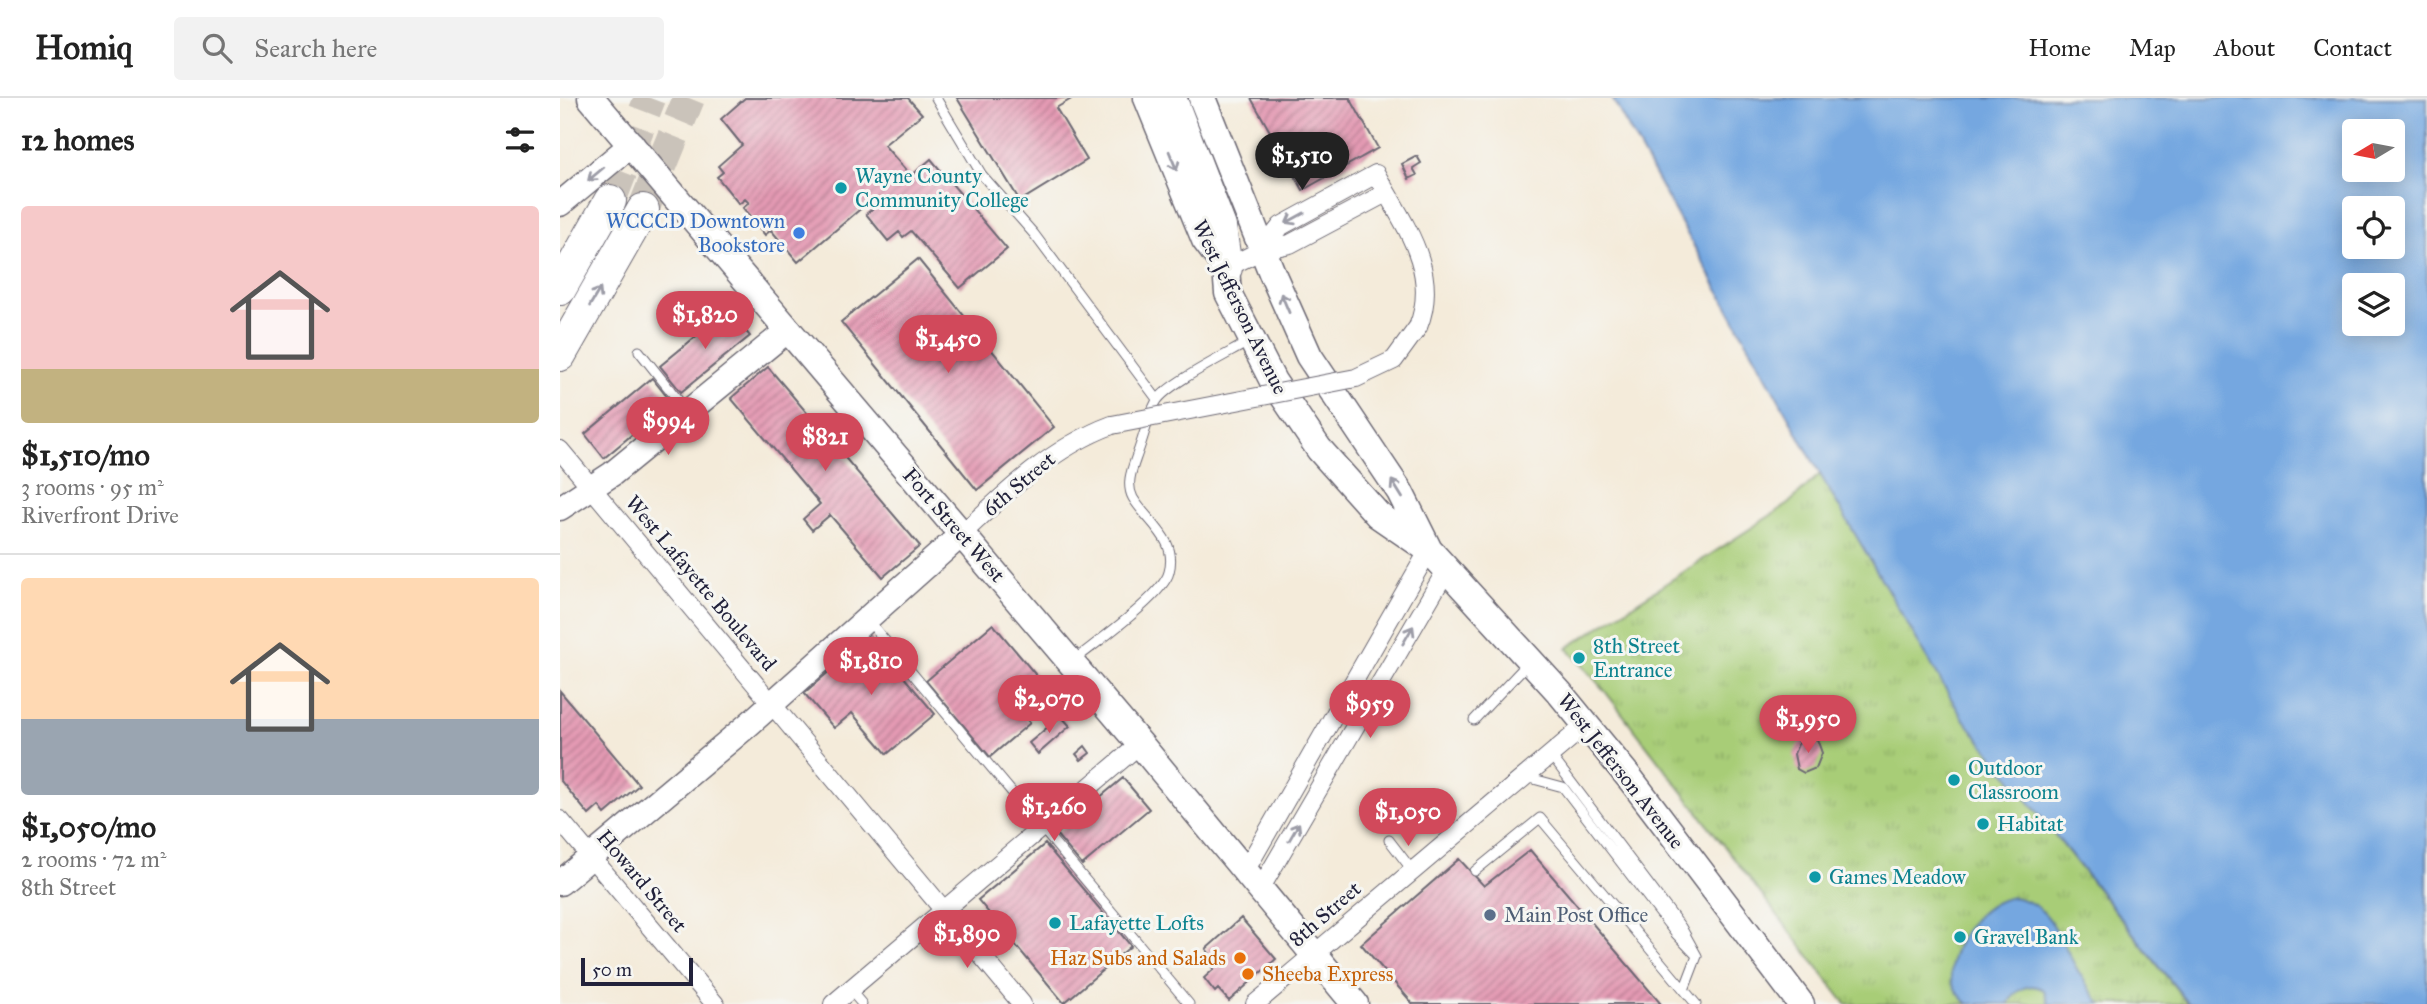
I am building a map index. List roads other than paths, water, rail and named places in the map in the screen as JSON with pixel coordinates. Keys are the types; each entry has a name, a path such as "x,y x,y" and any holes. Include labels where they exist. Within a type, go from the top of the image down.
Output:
{"highway":[{"path":"1170,98 1220,227 1226,268"},
{"path":"560,289 610,201"},
{"path":"560,355 643,209"}],"main road":[{"name":"Fort Street West","path":"592,98 1140,744 1355,1004"},
{"name":"West Jefferson Avenue","path":"1147,98 1205,240 1226,268 1228,293 1273,381 1319,449 1378,515 1429,550 1587,724 1801,1004"},
{"name":"West Jefferson Avenue","path":"1202,98 1295,327 1322,379 1400,492 1429,550"},
{"path":"1237,310 1262,335 1304,402 1312,407 1326,403 1328,394 1322,379"}],"street":[{"path":"560,204 632,144"},
{"name":"6th Street","path":"560,883 771,703 1050,457 1070,443 1112,425 1356,378 1394,360 1418,327 1425,302 1424,271 1413,240 1376,174 1281,226 1262,250"},
{"path":"1226,268 1262,250 1290,244 1386,193"},
{"path":"560,508 612,474 788,330"},
{"name":"West Lafayette Boulevard","path":"560,450 1022,1004"},
{"path":"1252,882 1429,550"},
{"path":"1252,882 1447,569"},
{"name":"8th Street","path":"1255,1004 1587,724"},
{"path":"833,1004 1140,744"},
{"name":"Howard Street","path":"560,820 715,1004"}],"lane":[{"path":"936,98 982,175 1034,234 1157,399"},
{"path":"1071,663 1155,594 1169,574 1171,558 1167,542 1138,505 1129,488 1132,469 1157,399 1184,379 1252,340"},
{"path":"639,351 687,411"},
{"path":"866,618 1189,1004"},
{"path":"1474,720 1531,660"},
{"path":"1550,754 1681,927 1697,956 1684,990"},
{"path":"1524,776 1563,787 1675,933 1697,956"},
{"path":"1475,871 1540,818 1696,1004"},
{"path":"1389,840 1412,870"},
{"path":"850,990 862,1004"}],"water":[{"path":"1612,98 2427,98 2427,1004 2189,1004 1962,717 1820,474"},
{"path":"2013,897 2035,905 2050,919 2081,976 2101,1004 2049,1004 2044,990 2033,986 2023,988 2008,1004 1968,1004 1959,995 1953,985 1951,964 1961,938 1989,906"}],"tunnel":[{"path":"610,201 650,98"},
{"path":"643,210 689,98"}],"place":[{"name":"Wayne County Community College","path":"841,188"},
{"name":"WCCCD Downtown Bookstore","path":"799,233"},
{"name":"8th Street Entrance","path":"1579,658"},
{"name":"Outdoor Classroom","path":"1954,780"},
{"name":"Habitat","path":"1983,824"},
{"name":"Games Meadow","path":"1815,877"},
{"name":"Main Post Office","path":"1490,915"},
{"name":"Lafayette Lofts","path":"1055,923"},
{"name":"Gravel Bank","path":"1960,937"},
{"name":"Haz Subs and Salads","path":"1240,958"},
{"name":"Sheeba Express","path":"1248,974"}]}
